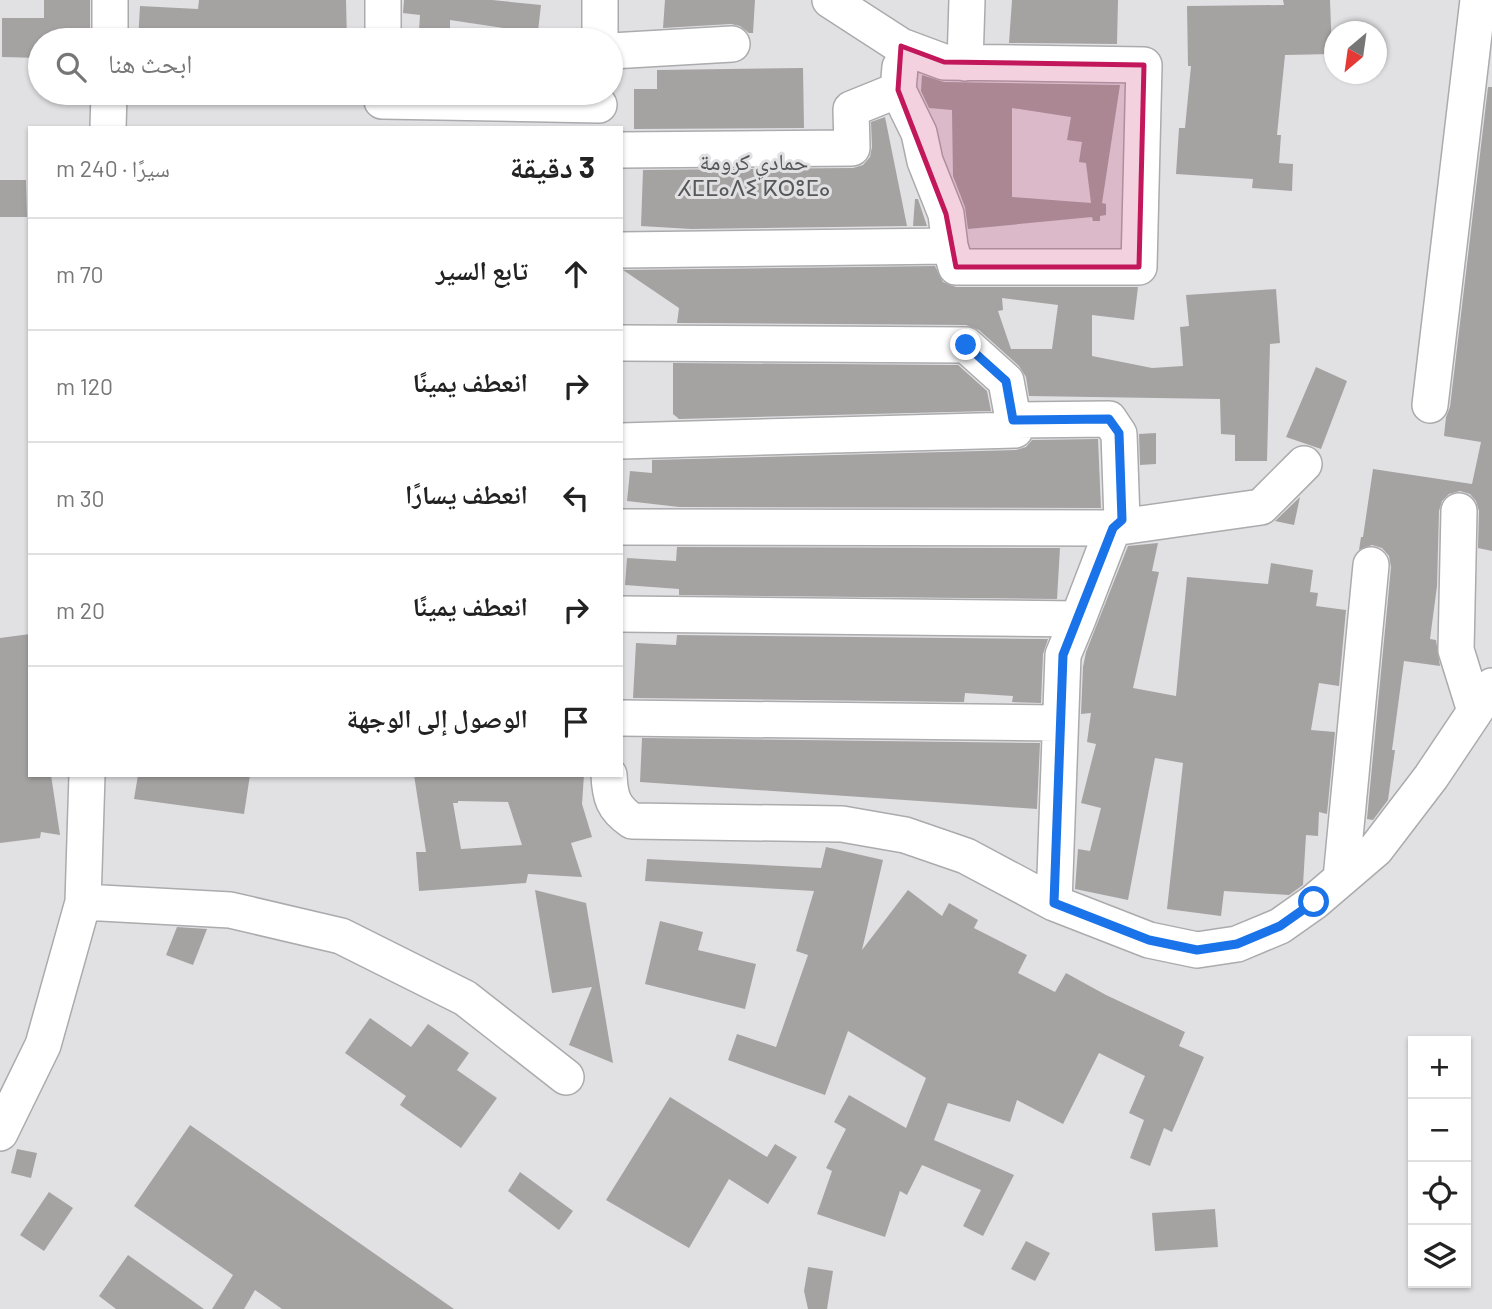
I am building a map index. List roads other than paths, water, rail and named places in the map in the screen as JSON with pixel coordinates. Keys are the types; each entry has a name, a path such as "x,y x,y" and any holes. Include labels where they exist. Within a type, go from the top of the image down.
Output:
{"street":[{"path":"110,0 110,28"},
{"path":"383,0 383,28"},
{"path":"600,0 600,28"},
{"path":"830,0 901,46 944,62 1144,65 1139,267 956,267 946,214 925,161 919,133 898,90 901,46"},
{"path":"965,63 967,0"},
{"path":"1430,405 1478,0"},
{"path":"623,50 732,44"},
{"path":"623,150 852,148 851,109 898,90"},
{"path":"108,126 109,105"},
{"path":"490,105 599,109"},
{"path":"623,250 950,246"},
{"path":"623,343 966,345 1006,381 1015,430 623,441"},
{"path":"1013,420 1109,419 1119,433 1122,520 1113,528 1063,655 1054,903"},
{"path":"623,527 1113,528 1261,507 1304,464"},
{"path":"609,777 610,796 618,812 632,821 842,824 905,835 966,856 1054,903 1149,940 1197,950 1237,944 1280,926 1342,879 1376,849 1432,776 1484,698 1456,650 1459,511"},
{"path":"1342,879 1371,565"},
{"path":"623,614 1078,619"},
{"path":"623,718 1060,723"},
{"path":"0,1133 43,1045 83,902 87,777"},
{"path":"83,902 230,910 341,936 465,998 566,1077"}],"district":[{"name":"حمادي كرومة ⵃⵎⵎⴰⴷⵉ ⴽⵔⵓⵎⴰ","path":"754,174"}]}
